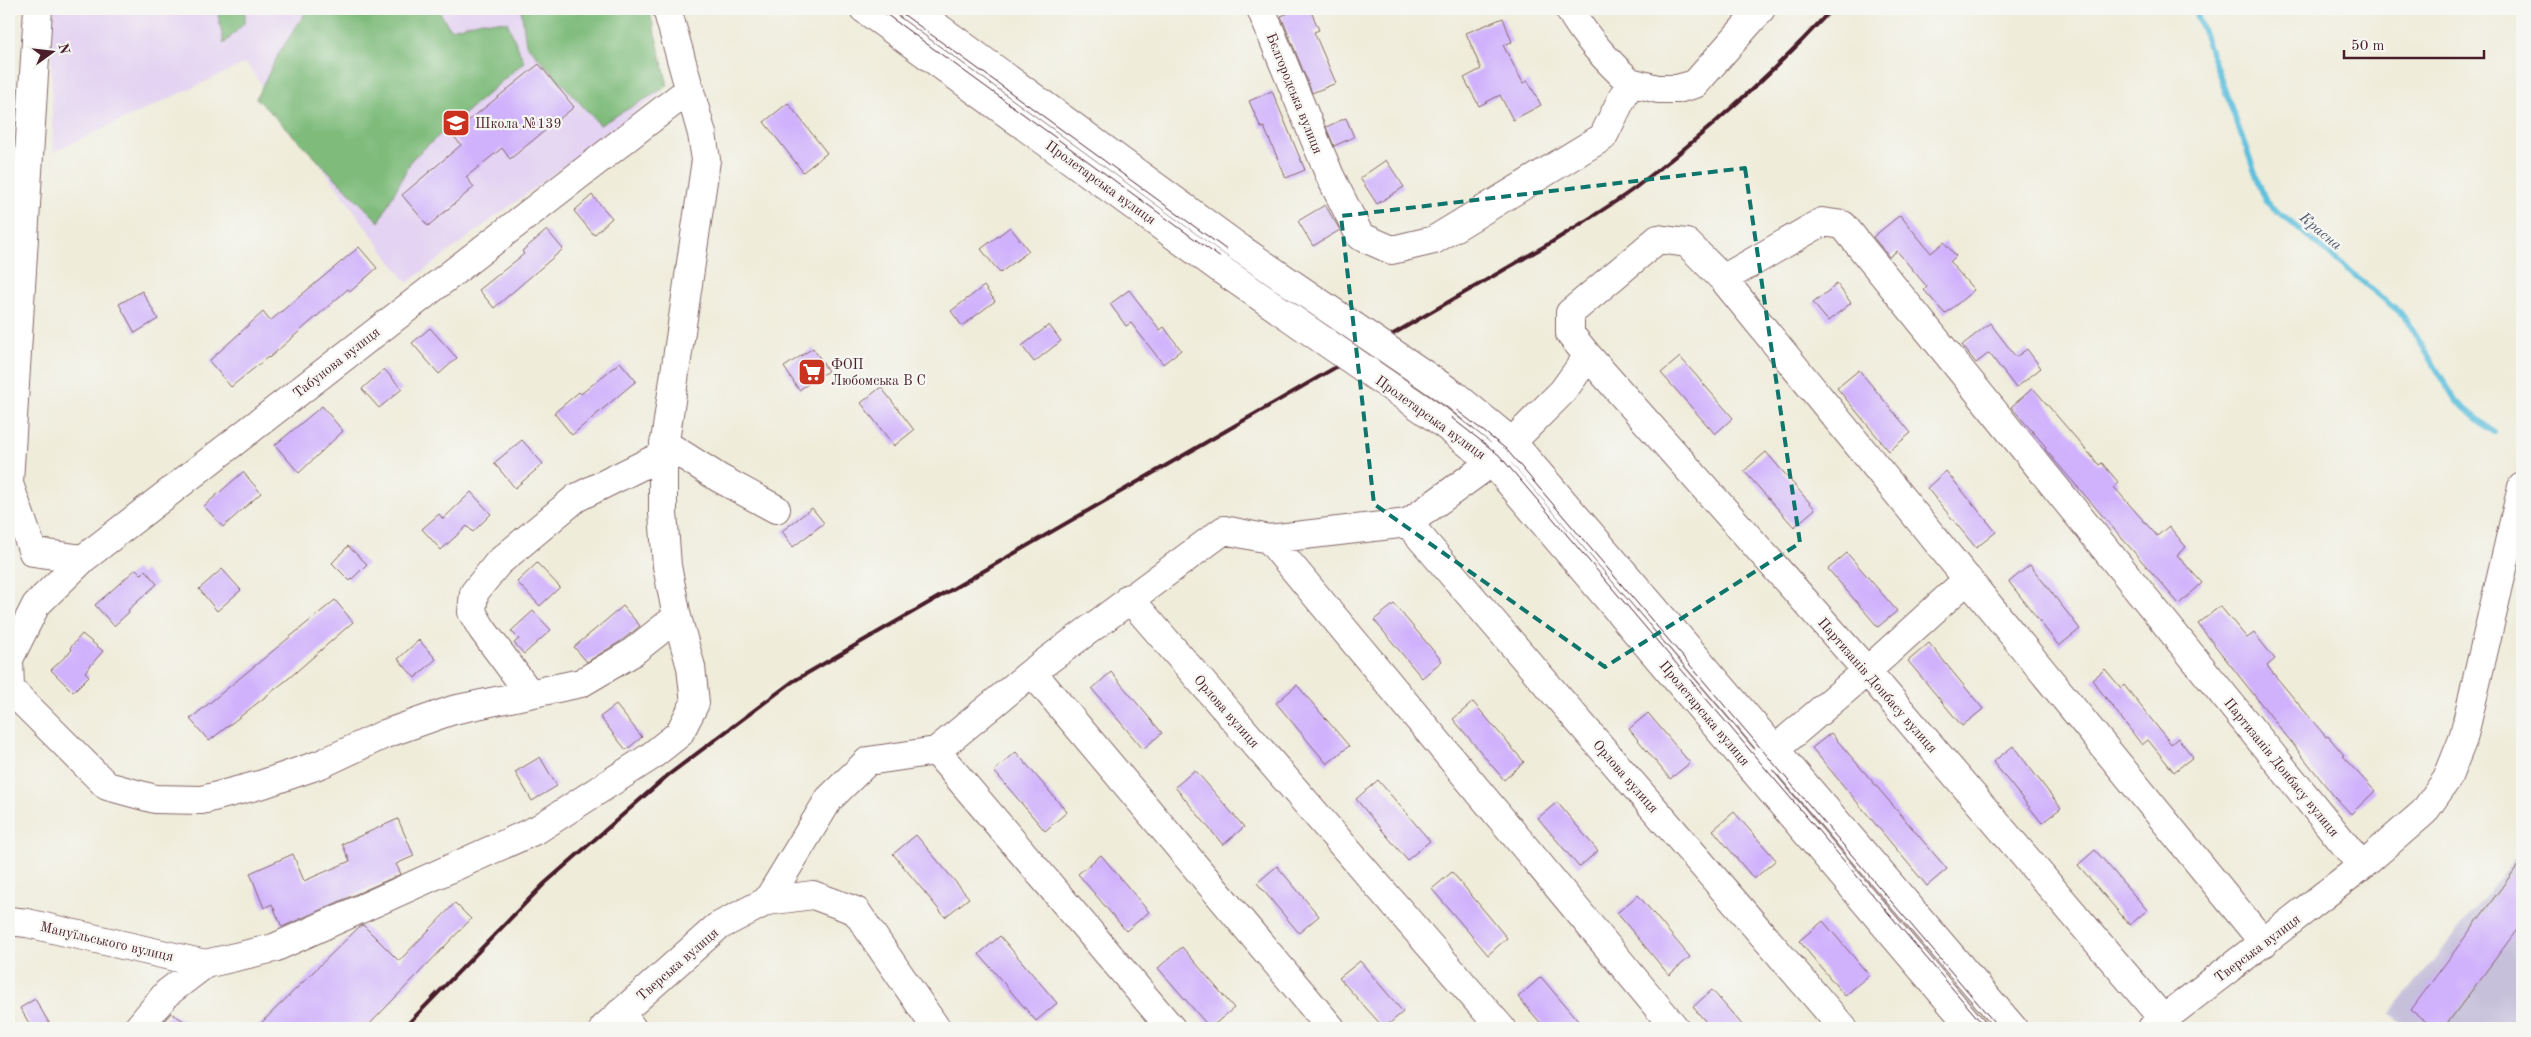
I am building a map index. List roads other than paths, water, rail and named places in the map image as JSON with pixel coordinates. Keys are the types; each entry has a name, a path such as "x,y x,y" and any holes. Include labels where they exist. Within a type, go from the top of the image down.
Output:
{"street":[{"path":"38,9 9,483 33,552 82,559"},
{"path":"138,1028 167,993 205,964 274,948 538,829 650,758 679,734 694,703 691,667 677,617 667,566 663,513 664,449 704,186 706,160 702,134 667,9"},
{"name":"Пролетарська вулиця","path":"864,9 1223,271 1436,419 1492,462 1972,1028"},
{"name":"Пролетарська вулиця","path":"913,9 1240,249 1456,396 1512,442 2013,1028"},
{"name":"Бєлгородська вулиця","path":"1261,9 1330,176 1360,236 1392,250 1434,240 1603,137 1630,82"},
{"path":"1570,9 1589,40 1605,59 1630,82 1658,89 1677,89 1695,84 1761,9"},
{"name":"Табунова вулиця","path":"9,659 36,605 82,559 690,89"},
{"name":"Партизанів Донбасу вулиця","path":"2158,1024 1867,671 1570,334 1570,313 1658,239 1687,243 1723,279 1822,222 1843,225 2362,866"},
{"path":"1723,279 2264,942"},
{"path":"767,901 829,799 868,761 936,751 1032,672 1129,598 1224,530 1269,539 1408,524 1492,462 1563,391 1588,356"},
{"path":"664,449 776,509"},
{"path":"530,694 482,629 472,612 474,594 498,563 576,498 664,449"},
{"name":"Тверська вулиця","path":"2158,1024 2362,866 2424,812 2447,779 2463,739 2522,487"},
{"name":"Орлова вулиця","path":"1408,524 1843,1028"},
{"path":"1269,539 1675,1028"},
{"path":"1752,769 1867,671 1968,579"},
{"name":"Орлова вулиця","path":"1129,598 1501,1028"},
{"path":"9,659 10,689 107,786 155,799 202,800 263,784 320,764 402,728 453,710 580,683 630,654 677,617"},
{"path":"1032,672 1331,1028"},
{"path":"936,751 1171,1028"},
{"name":"Тверська вулиця","path":"619,1023 717,927 767,901 813,895 856,911 936,1028"},
{"name":"Мануїльського вулиця","path":"9,921 27,923 205,964"}],"waterway":[{"name":"Красна","path":"2195,9 2266,202 2404,316 2456,401 2494,432"}],"tram line":[{"path":"879,9 1229,264 1443,411 1499,455 1986,1028"},
{"path":"896,9 1235,256 1449,404 1506,449 1999,1028"}],"railway":[{"path":"404,1028 544,884 667,776 792,682 1552,242 1605,209 1635,188 1712,125 1786,57 1832,9"}],"place":[{"name":"Школа №139","path":"456,123"},
{"name":"ФОП Любомська В С","path":"812,372"}]}
